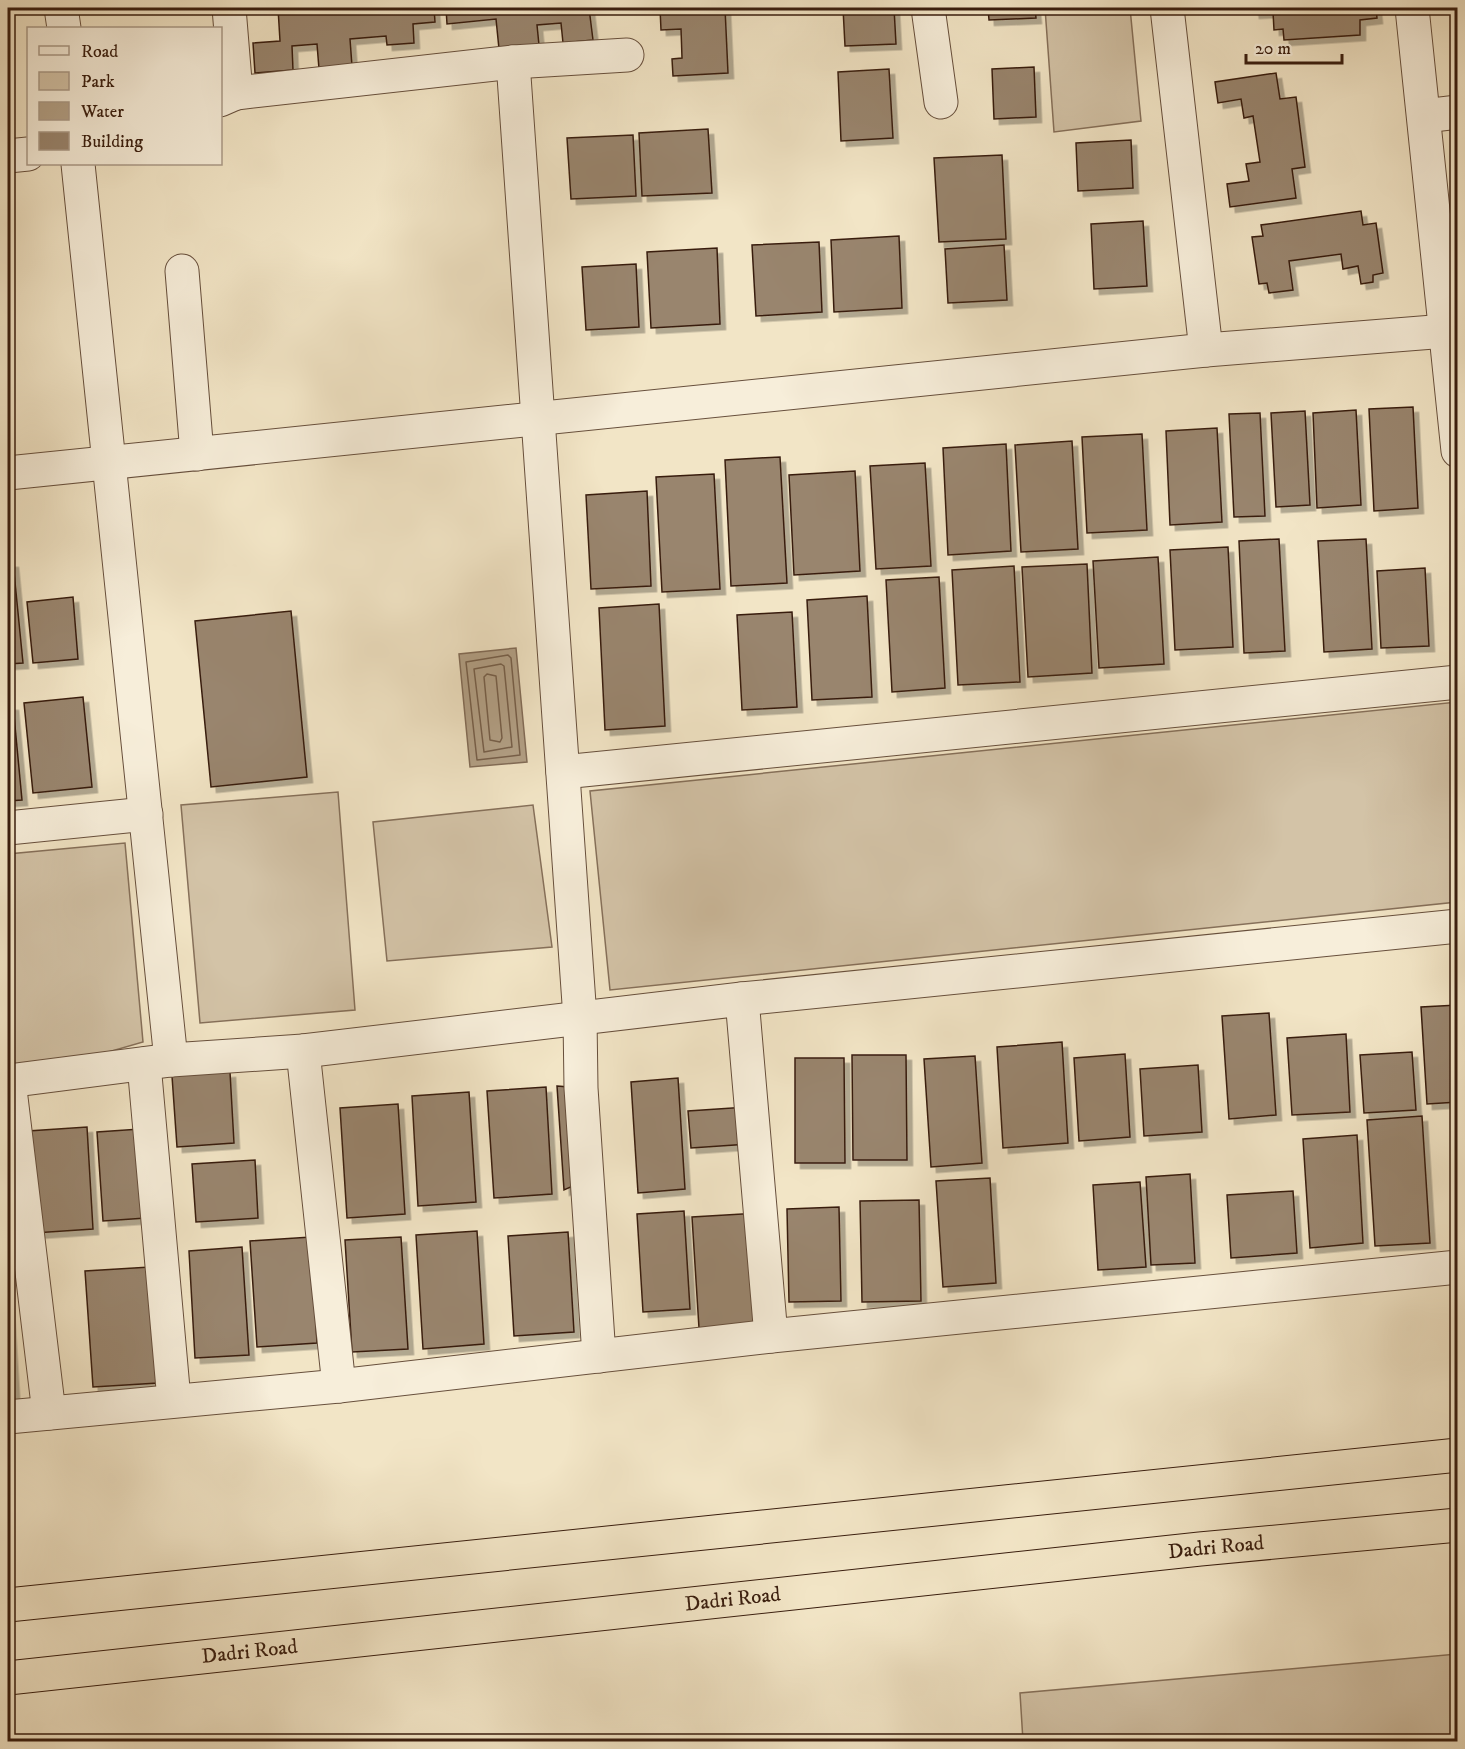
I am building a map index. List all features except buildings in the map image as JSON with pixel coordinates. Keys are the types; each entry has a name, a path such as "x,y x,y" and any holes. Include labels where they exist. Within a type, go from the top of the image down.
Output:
{"highway":[{"path":"8,1605 1458,1455"},
{"name":"Dadri Road","path":"8,1678 1200,1549 1458,1525"}],"street":[{"path":"62,8 64,27"},
{"path":"229,8 228,97 513,62 627,56"},
{"path":"928,8 940,102"},
{"path":"1167,8 1206,350"},
{"path":"1412,8 1458,451"},
{"path":"513,62 580,1018 581,1088 599,1356"},
{"path":"1424,116 1458,112"},
{"path":"8,156 27,154"},
{"path":"78,165 111,462 146,814 174,1400"},
{"path":"182,271 197,454"},
{"path":"8,473 538,421 1206,350 1446,331"},
{"path":"563,772 1458,682"},
{"path":"8,828 146,814"},
{"path":"49,1413 8,1081 157,1062 303,1052 742,999 1458,926"},
{"path":"742,999 771,1336"},
{"path":"303,1052 339,1386"},
{"path":"8,1417 339,1386 771,1336 1458,1267"}],"green space":[{"path":"1045,8 1130,8 1141,121 1054,132"},
{"path":"1457,702 1457,902 610,990 590,791"},
{"path":"338,792 355,1010 200,1023 181,805"},
{"path":"533,805 552,947 387,961 373,822"},
{"path":"125,843 143,1042 8,1081 8,854"},
{"path":"1457,1654 1457,1741 1023,1741 1020,1693"}],"water":[{"path":"516,648 527,762 470,767 459,654"}]}
